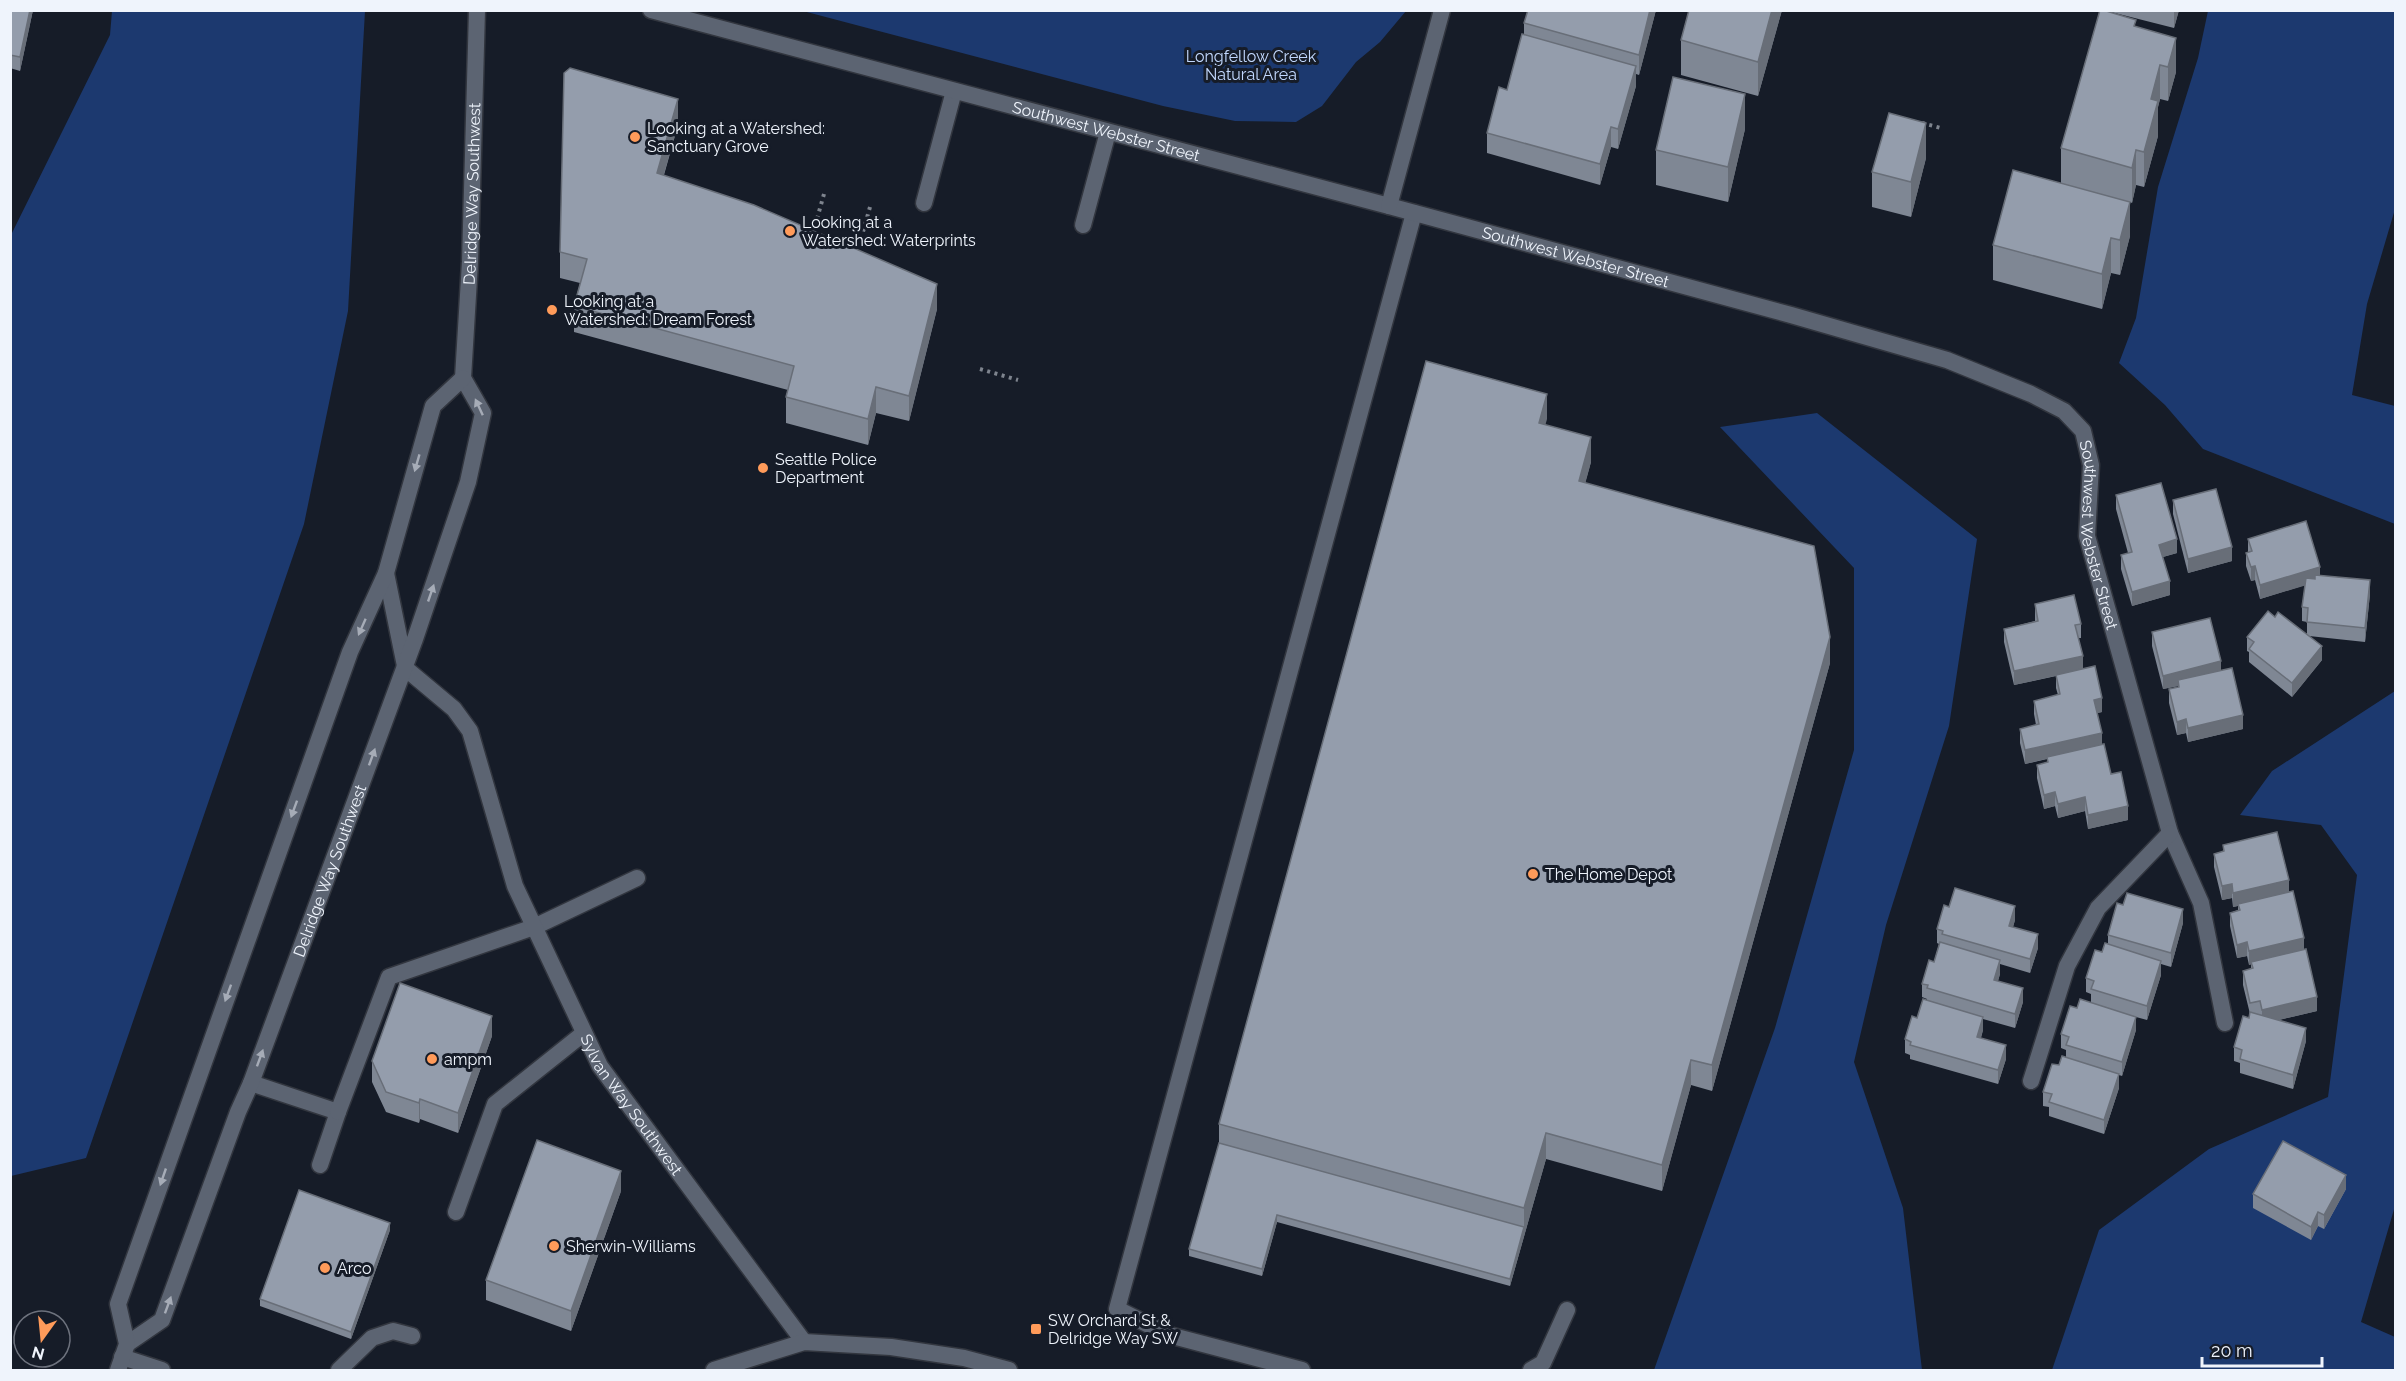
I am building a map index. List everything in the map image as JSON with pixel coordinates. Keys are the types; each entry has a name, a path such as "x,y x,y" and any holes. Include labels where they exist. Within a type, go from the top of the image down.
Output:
{"street":[{"name":"Delridge Way Southwest","path":"122,1357 162,1320 405,668 468,482 483,413 463,378 470,262 477,10"},
{"name":"Southwest Webster Street","path":"651,10 1791,315 1947,360 2031,394 2064,411 2084,431 2091,465 2087,536 2170,833 2202,903 2225,1023"},
{"path":"1389,206 1442,10"},
{"path":"924,203 954,91"},
{"path":"1083,225 1108,132"},
{"path":"1302,1371 1169,1335 1117,1309 1414,213"},
{"path":"162,1371 122,1357 118,1304 350,652 386,573 433,406 463,378"},
{"path":"386,573 405,668"},
{"name":"Sylvan Way Southwest","path":"405,668 454,709 470,730 515,886 600,1066 804,1342"},
{"path":"2031,1081 2067,966 2098,908 2170,833"},
{"path":"320,1165 389,977 534,927 636,878"},
{"path":"456,1212 495,1104 584,1033"},
{"path":"251,1083 338,1112"},
{"path":"1531,1371 1543,1363 1567,1310"},
{"path":"339,1371 372,1338 393,1331 412,1336"},
{"path":"714,1371 804,1342 891,1347 964,1358 1010,1371"}],"path":[{"path":"1918,122 1941,128"},
{"path":"813,233 824,194"},
{"path":"859,246 870,207"},
{"path":"980,369 1018,380"}],"green space":[{"path":"112,11 365,11 348,311 304,524 86,1158 11,1176 11,235 110,35"},
{"name":"Longfellow Creek Natural Area","path":"803,11 1406,11 1380,42 1356,62 1322,106 1296,122 1235,121 1163,106"},
{"path":"2208,11 2395,11 2395,209 2367,304 2352,395 2395,406 2395,524 2203,449 2165,405 2119,363 2136,318 2158,187 2198,58"},
{"path":"1817,413 1977,539 1949,726 1886,925 1854,1062 1903,1208 1922,1370 1654,1370 1775,1028 1854,750 1854,568 1720,427"},
{"path":"2395,691 2395,1206 2361,1322 2395,1337 2395,1370 2052,1370 2099,1230 2209,1149 2328,1097 2357,875 2321,825 2240,815 2272,771"}],"building":[{"path":"10,10 30,10 20,57 10,55"},
{"path":"1528,10 1650,10 1639,55 1524,23"},
{"path":"1689,10 1772,10 1758,62 1681,40"},
{"path":"2100,10 2136,20 2134,26 2176,38 2168,67 2160,65 2151,99 2158,101 2144,152 2136,150 2132,168 2061,148"},
{"path":"1522,34 1636,66 1618,129 1611,127 1600,164 1487,133 1499,87 1507,90"},
{"path":"570,68 678,99 657,173 754,205 937,284 909,396 876,387 868,419 786,397 794,366 574,306 587,259 560,252 564,73"},
{"path":"1673,77 1745,94 1728,167 1656,150"},
{"path":"1889,113 1926,123 1911,182 1872,172"},
{"path":"2013,170 2130,202 2120,240 2111,238 2102,274 1993,245"},
{"name":"The Home Depot","path":"1426,361 1547,394 1539,423 1591,437 1579,481 1814,546 1830,637 1712,1065 1691,1060 1662,1165 1546,1133 1524,1208 1219,1124"},
{"path":"2161,483 2177,539 2159,545 2170,581 2132,592 2121,555 2132,552 2116,495"},
{"path":"2216,489 2232,547 2188,559 2173,500"},
{"path":"2306,521 2320,567 2260,585 2255,566 2251,567 2246,553 2252,551 2248,539"},
{"path":"2315,575 2370,580 2365,628 2307,622 2308,608 2302,607 2306,578 2315,579"},
{"path":"2074,595 2081,624 2075,625 2083,656 2014,671 2004,629 2038,621 2035,604"},
{"path":"2268,611 2275,617 2278,612 2322,646 2292,683 2249,649 2254,642 2247,637"},
{"path":"2210,618 2221,661 2163,676 2152,632"},
{"path":"2095,666 2102,698 2094,700 2102,733 2025,750 2020,729 2039,724 2034,701 2060,694 2056,675"},
{"path":"2232,668 2243,715 2188,728 2186,719 2177,722 2169,689 2179,687 2178,680"},
{"path":"2104,744 2111,774 2121,772 2128,806 2088,815 2085,797 2058,804 2055,792 2044,795 2037,765 2048,762 2047,757"},
{"path":"2277,832 2289,880 2233,893 2232,884 2222,886 2214,854 2224,851 2223,845"},
{"path":"1955,888 2015,906 2009,926 2038,934 2030,959 1942,934 1943,931 1937,929 1944,905 1949,907"},
{"path":"2293,891 2304,938 2249,951 2247,942 2237,945 2230,913 2240,910 2238,904"},
{"path":"2127,893 2183,909 2171,953 2108,935 2117,903 2123,905"},
{"path":"1940,942 2000,960 1994,980 2023,988 2015,1014 1927,988 1928,985 1922,984 1929,960 1934,962"},
{"path":"2105,943 2161,961 2147,1006 2091,989 2094,981 2086,978 2095,950 2102,952"},
{"path":"2306,949 2317,997 2262,1010 2260,1001 2250,1003 2243,971 2253,968 2251,962"},
{"name":"ampm","path":"400,983 492,1016 458,1113 420,1099 419,1103 386,1092 372,1061"},
{"path":"1923,999 1983,1017 1977,1037 2006,1045 1998,1070 1910,1045 1911,1042 1905,1039 1912,1016 1917,1018"},
{"path":"2080,999 2136,1017 2122,1062 2066,1045 2069,1037 2061,1034 2070,1006 2077,1008"},
{"path":"2250,1012 2306,1028 2293,1075 2240,1059 2242,1050 2234,1047 2243,1016 2249,1018"},
{"path":"2062,1056 2119,1074 2104,1120 2049,1102 2052,1094 2043,1092 2052,1064 2059,1065"},
{"name":"Sherwin-Williams","path":"537,1140 621,1171 571,1311 486,1280"},
{"path":"2283,1141 2346,1175 2324,1215 2318,1212 2311,1227 2253,1194"},
{"path":"1219,1143 1524,1227 1510,1279 1277,1215 1262,1269 1189,1249"},
{"name":"Arco","path":"299,1190 390,1223 351,1332 260,1299"}],"place":[{"name":"Looking at a Watershed: Sanctuary Grove","path":"635,137"},
{"name":"Looking at a Watershed: Waterprints","path":"790,231"},
{"name":"Looking at a Watershed: Dream Forest","path":"552,310"},
{"name":"Seattle Police Department","path":"763,468"},
{"name":"The Home Depot","path":"1533,874"},
{"name":"ampm","path":"432,1059"},
{"name":"Sherwin-Williams","path":"554,1246"},
{"name":"Arco","path":"325,1268"},
{"name":"SW Orchard St & Delridge Way SW","path":"1036,1329"}]}
